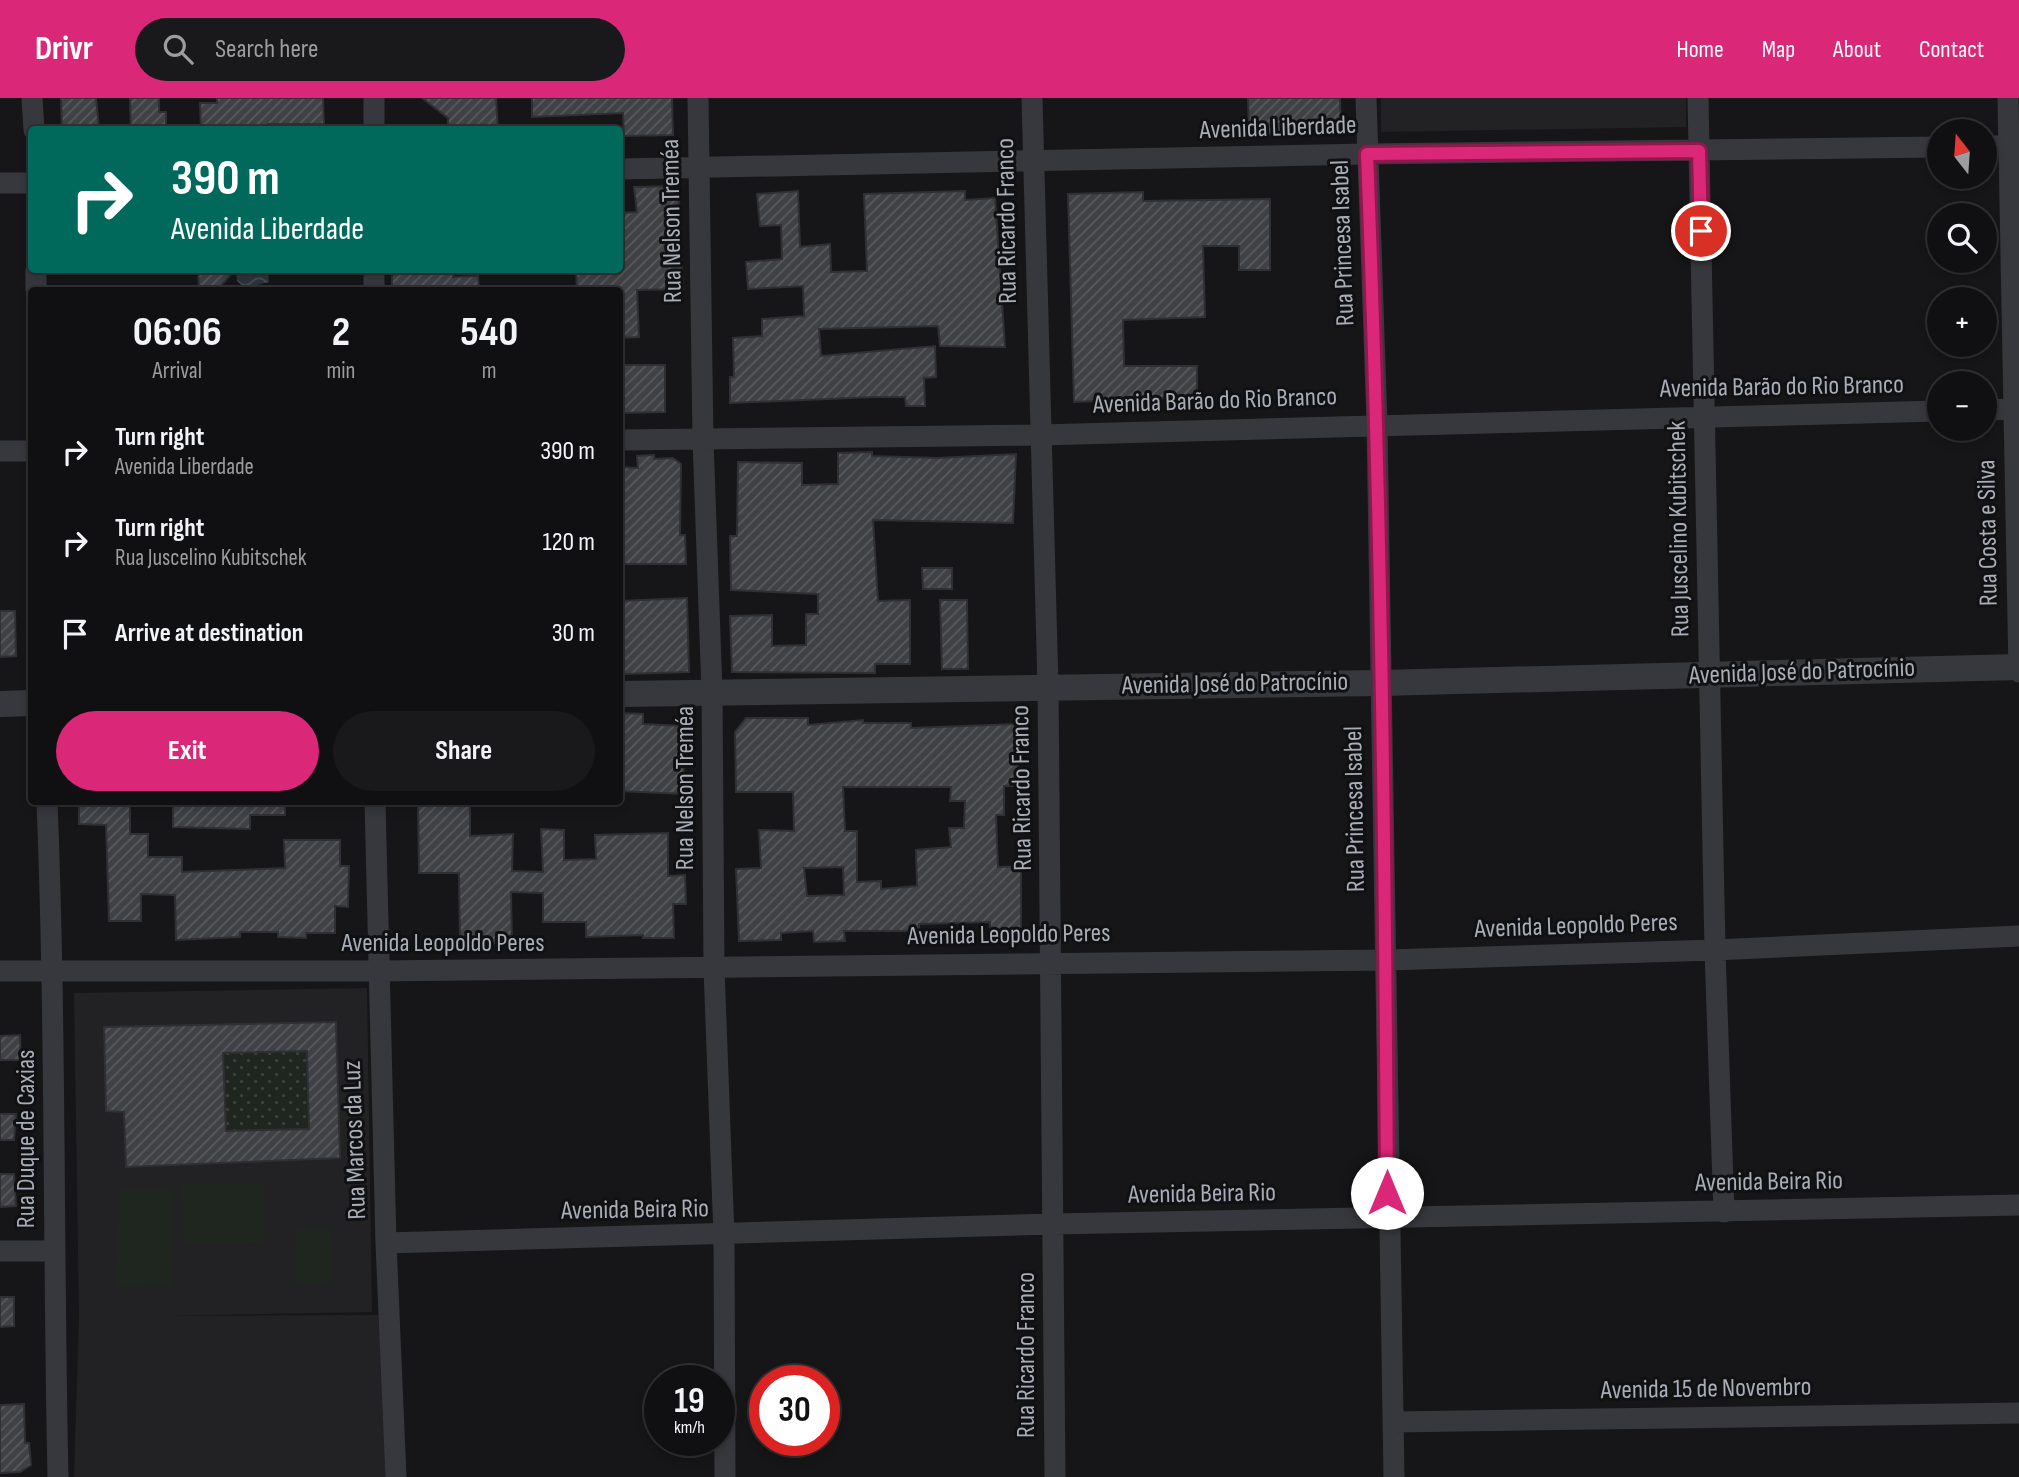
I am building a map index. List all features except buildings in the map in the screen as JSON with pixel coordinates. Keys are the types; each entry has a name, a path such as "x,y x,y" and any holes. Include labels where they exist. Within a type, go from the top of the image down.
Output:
{"street":[{"path":"32,98 34,126"},
{"path":"374,98 374,126"},
{"name":"Rua Nelson Treméa","path":"698,98 703,439 712,692 714,968 724,1236 725,1477"},
{"name":"Rua Ricardo Franco","path":"1032,98 1048,687 1055,1477"},
{"name":"Rua Princesa Isabel","path":"1366,98 1377,424 1394,1477"},
{"name":"Rua Juscelino Kubitschek","path":"1698,98 1715,950 1724,1212"},
{"name":"Rua Costa e Silva","path":"2008,98 2014,146 2019,668"},
{"name":"Avenida Liberdade","path":"623,169 1033,163 1367,154 1927,147"},
{"path":"0,183 28,183"},
{"path":"1997,410 2016,410"},
{"name":"Avenida Barão do Rio Branco","path":"623,440 1040,435 1927,411"},
{"path":"0,451 28,451"},
{"name":"Avenida José do Patrocínio","path":"623,694 1380,683 2019,668"},
{"path":"0,704 28,703"},
{"name":"Rua Duque de Caxias","path":"47,805 54,970 53,1251 58,1477"},
{"name":"Rua Marcos da Luz","path":"376,805 386,1243 396,1477"},
{"name":"Avenida Leopoldo Peres","path":"0,971 378,971 1052,961 1386,960 1715,950 2019,936"},
{"name":"Avenida Beira Rio","path":"386,1243 724,1236 1053,1224 2019,1205"},
{"path":"0,1251 53,1251"},
{"name":"Avenida 15 de Novembro","path":"1394,1422 2019,1413"}],"shaded area":[{"path":"1381,98 1686,98 1686,127 1381,132"},
{"path":"367,988 372,1312 166,1316 391,1315 396,1477 74,1477 79,1317 74,993"},
{"path":"307,1051 309,1129 226,1131 223,1053"},
{"path":"264,1183 266,1243 184,1244 181,1184"},
{"path":"174,1189 172,1285 116,1287 119,1190"},
{"path":"330,1228 333,1282 296,1284 296,1230"}],"water":[{"path":"236,273 268,273 269,282 244,287 237,281"}],"route":[{"path":"1387,1193 1387,934 1377,424 1367,154 1699,151 1701,231"}]}
